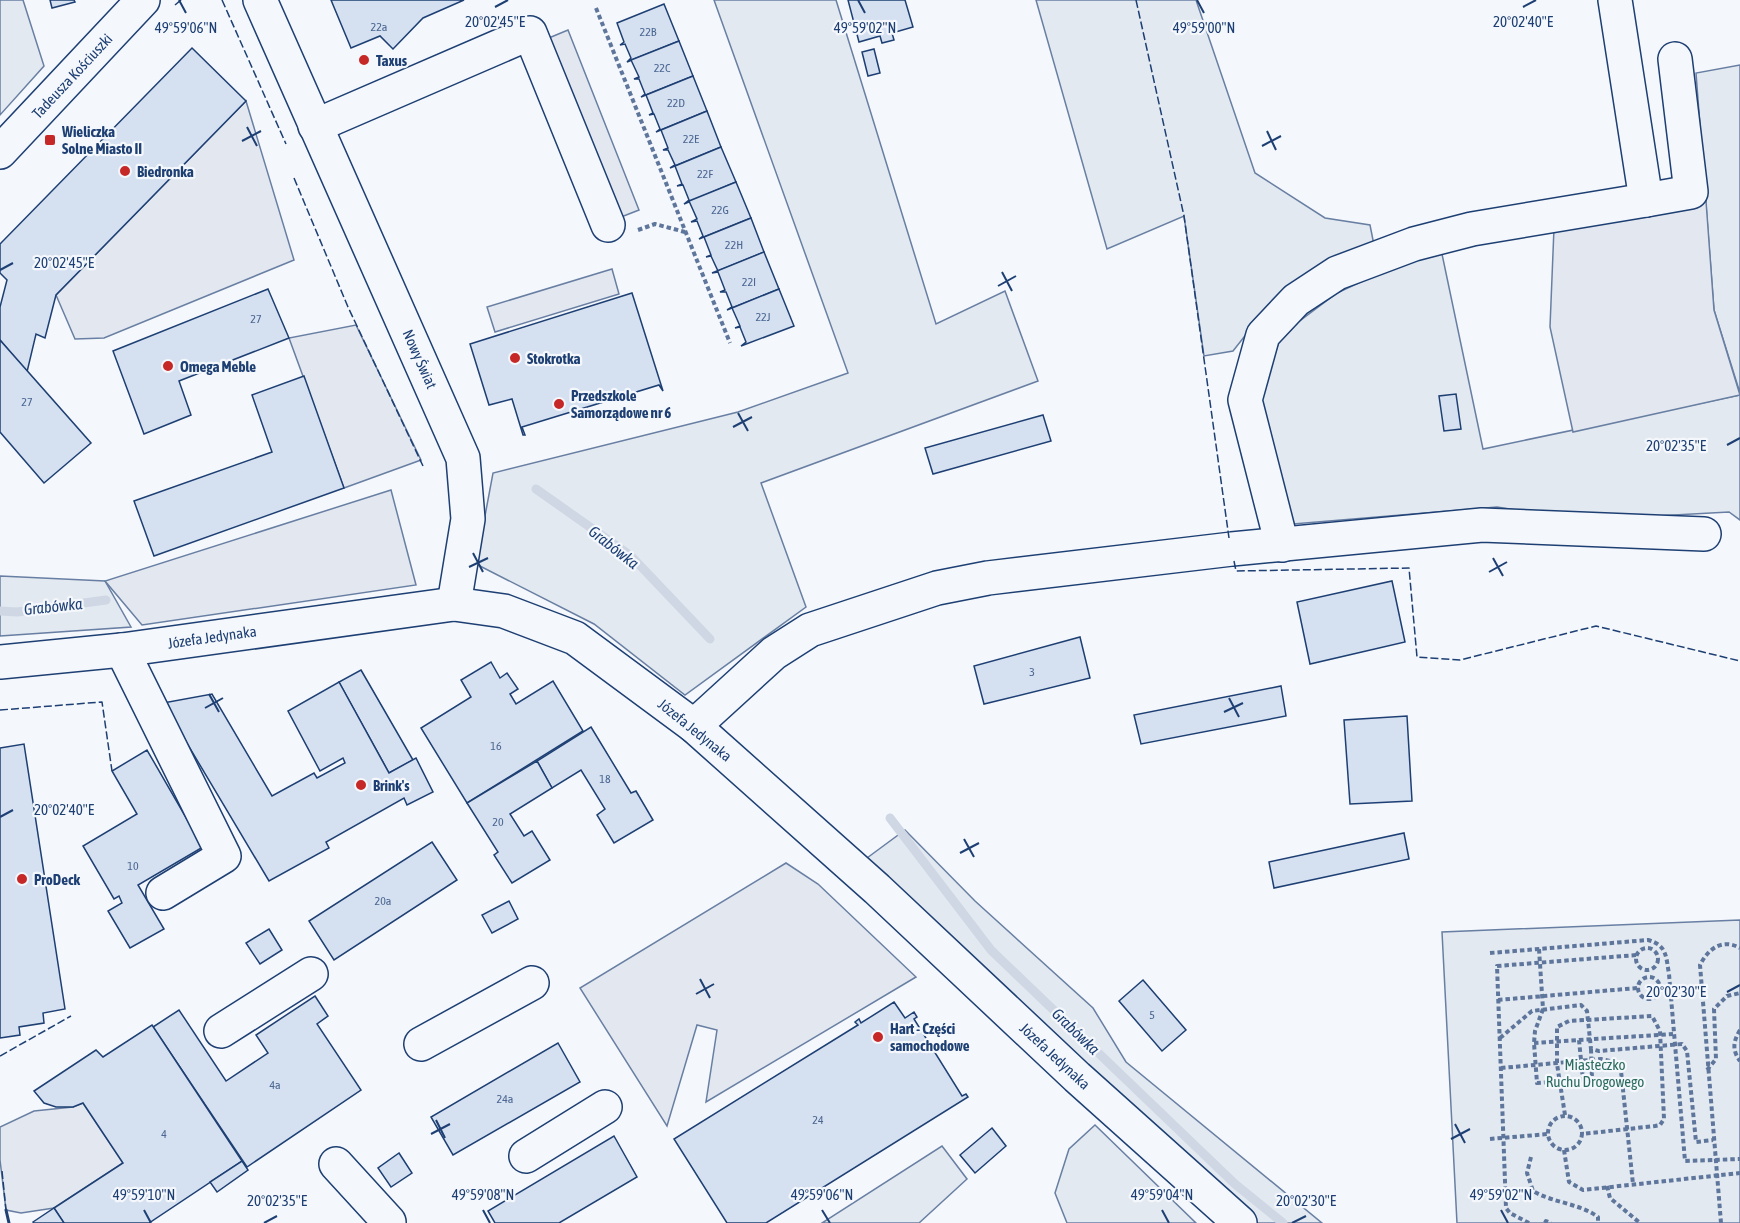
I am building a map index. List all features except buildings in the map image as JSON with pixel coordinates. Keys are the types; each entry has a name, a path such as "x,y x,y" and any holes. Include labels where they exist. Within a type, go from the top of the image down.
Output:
{"street":[{"name":"Tadeusza Kościuszki","path":"0,152 143,0"},
{"name":"Nowy Świat","path":"260,0 463,458 468,519 454,604"},
{"path":"1615,0 1646,200"},
{"path":"315,126 530,33 608,225"},
{"path":"1282,545 1245,400 1263,335 1296,300 1337,273 1414,244 1472,229 1691,192 1675,59"},
{"path":"694,726 774,653 810,630 937,588 988,578 1482,525 1704,534"},
{"name":"Józefa Jedynaka","path":"0,662 122,650 454,604 504,611 575,638 694,726 877,889 1077,1077 1240,1223"},
{"path":"122,650 224,856 163,893"},
{"path":"221,1031 311,974"},
{"path":"421,1044 532,983"},
{"path":"526,1156 605,1107"},
{"path":"336,1164 389,1222 387,1223"}],"path":[{"path":"596,8 730,343"},
{"path":"608,225 623,236 655,224 686,232"},
{"path":"1490,953 1648,940 1659,943 1665,951 1685,1161 1739,1157"},
{"path":"1721,1223 1700,965 1705,955 1715,946 1727,943 1740,948"},
{"path":"1529,1223 1510,1213 1506,1208 1497,966 1637,955 1645,948 1655,951 1657,965 1648,971"},
{"path":"1539,949 1543,1009 1535,1030 1537,1083 1583,1080 1578,1040"},
{"path":"1637,955 1638,966 1648,971"},
{"path":"1637,988 1642,998 1650,999 1657,996 1660,989 1658,982 1649,976 1648,971"},
{"path":"1637,988 1642,979 1649,976"},
{"path":"1498,1000 1637,988"},
{"path":"1707,1071 1716,1059 1714,1009 1727,996 1740,993"},
{"path":"1500,1038 1532,1011 1581,1005 1587,1011 1592,1079"},
{"path":"1565,1115 1550,1123 1548,1134 1551,1143 1564,1150 1574,1147 1582,1134 1579,1123 1565,1115 1559,1083 1555,1032 1561,1023 1652,1016 1657,1022 1660,1035 1664,1119 1660,1125 1655,1126 1582,1134"},
{"path":"1740,1030 1734,1040 1734,1052 1740,1061"},
{"path":"1534,1043 1673,1034"},
{"path":"1591,1049 1599,1051 1682,1044 1687,1051 1696,1142 1713,1140"},
{"path":"1501,1068 1591,1060 1609,1060 1620,1066 1633,1184"},
{"path":"1490,1139 1548,1134"},
{"path":"1564,1150 1569,1182 1574,1187 1583,1190 1740,1173"},
{"path":"1531,1157 1527,1173 1528,1183 1533,1191 1545,1198 1591,1211 1598,1217 1598,1223"},
{"path":"1607,1186 1610,1198 1640,1223"},
{"path":"1545,1222 1551,1223"}],"green space":[{"path":"0,0 23,0 44,66 0,115"},
{"path":"714,0 836,0 936,324 1005,291 1038,381 761,483 806,607 685,695 594,624 476,564 493,473 738,412 848,373"},
{"path":"1036,0 1196,0 1255,173 1325,218 1370,225 1375,250 1313,272 1270,304 1233,351 1204,356 1184,216 1107,249"},
{"path":"1740,65 1740,393 1714,310 1696,73"},
{"path":"1442,254 1483,449 1740,395 1740,520 1729,512 1582,520 1497,507 1293,524 1261,398 1281,335 1337,293 1397,265"},
{"path":"0,576 105,581 131,627 0,636"},
{"path":"905,830 975,901 1093,1008 1126,1062 1322,1223 1257,1223 1048,1037 867,858"},
{"name":"Miasteczko Ruchu Drogowego","path":"1740,920 1740,1223 1457,1223 1442,932"},
{"path":"1095,1125 1196,1223 1067,1223 1055,1193 1069,1149"},
{"path":"942,1146 967,1179 919,1223 822,1223"}],"shaded area":[{"path":"568,30 639,210 616,219 544,40"},
{"path":"246,101 294,260 104,338 75,339 56,295"},
{"path":"1706,201 1714,310 1740,395 1573,432 1550,327 1554,228"},
{"path":"612,269 619,294 495,332 487,307"},
{"path":"356,325 421,460 344,488 289,338"},
{"path":"391,490 416,585 142,625 105,581"},
{"path":"786,863 818,884 916,977 706,1102 717,1030 697,1025 667,1126 580,988"},
{"path":"83,1103 123,1163 54,1208 21,1213 6,1210 0,1160 0,1127 34,1111 73,1107"}],"waterway":[{"name":"Grabówka","path":"536,489 631,556 710,639"},
{"name":"Grabówka","path":"0,611 17,612 106,600"},
{"name":"Grabówka","path":"890,818 991,950 1235,1184 1283,1223"}],"fence":[{"path":"175,5 181,0"},
{"path":"222,0 286,144"},
{"path":"1136,0 1184,216 1229,538"},
{"path":"294,178 348,307 423,466"},
{"path":"1234,561 1236,571 1409,568 1417,657 1460,660 1596,626 1740,661"},
{"path":"0,710 102,702 112,771"},
{"path":"0,1056 71,1016"},
{"path":"2,1171 6,1210"}],"wall":[{"path":"6,1210 9,1223"}],"place":[{"name":"Taxus","path":"364,60"},
{"name":"Wieliczka Solne Miasto II","path":"50,140"},
{"name":"Biedronka","path":"125,171"},
{"name":"Stokrotka","path":"515,358"},
{"name":"Omega Meble","path":"168,366"},
{"name":"Przedszkole Samorządowe nr 6","path":"559,404"},
{"name":"Brink's","path":"361,785"},
{"name":"ProDeck","path":"22,879"},
{"name":"Hart - Części samochodowe","path":"878,1037"}]}
